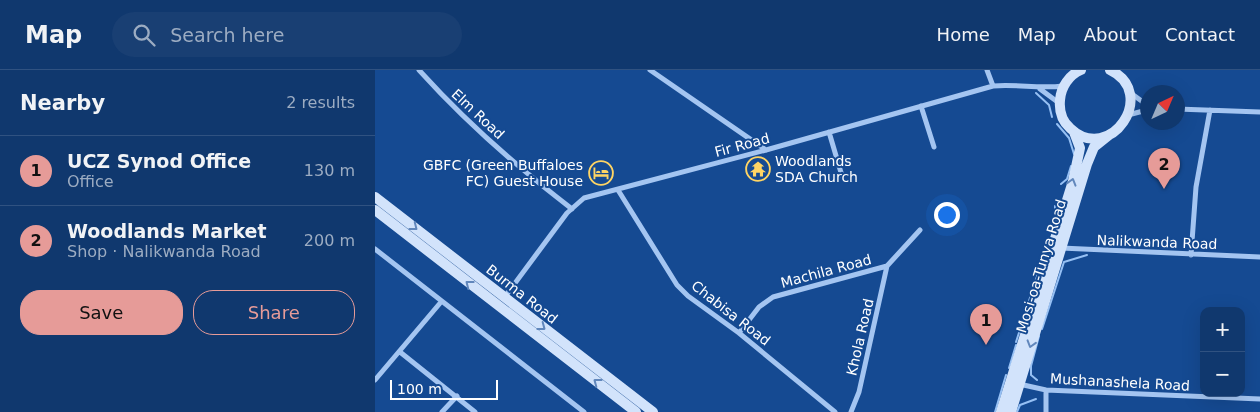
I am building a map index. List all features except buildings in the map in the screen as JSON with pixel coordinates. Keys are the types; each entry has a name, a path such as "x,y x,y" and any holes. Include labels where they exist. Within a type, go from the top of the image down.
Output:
{"main road":[{"path":"1081,70 1065,79 1059,104 1061,115 1074,132 1087,138 1109,136"},
{"path":"1110,70 1122,75 1130,98 1128,115"},
{"name":"Mosi-oa-Tunya Road","path":"1001,412 1014,383 1057,247 1093,151 1120,127 1128,115"},
{"name":"Mosi-oa-Tunya Road","path":"1057,247 1080,148 1074,132"},
{"name":"Burma Road","path":"375,197 636,412"},
{"name":"Burma Road","path":"375,210 653,412"},
{"name":"Mosi-oa-Tunya Road","path":"1011,412 1014,383"}],"street":[{"name":"Elm Road","path":"419,70 448,102 519,167 572,209"},
{"path":"650,70 766,150"},
{"path":"987,70 993,86"},
{"name":"Fir Road","path":"1039,89 1065,79"},
{"name":"Fir Road","path":"501,302 572,209 584,198 766,150 993,86 1013,85 1039,89 1059,104"},
{"path":"1128,90 1135,99 1140,102"},
{"path":"921,106 934,147"},
{"path":"1185,109 1260,112"},
{"path":"1191,255 1196,187 1210,110"},
{"path":"1128,115 1140,112"},
{"path":"829,132 842,176"},
{"name":"Chabisa Road","path":"618,190 677,285 835,412"},
{"name":"Machila Road","path":"739,333 759,308 773,297 887,266 920,230"},
{"name":"Nalikwanda Road","path":"1057,247 1260,257"},
{"path":"375,249 584,412"},
{"name":"Khola Road","path":"851,412 861,383 887,266"},
{"path":"375,380 441,302"},
{"path":"400,352 475,412"},
{"name":"Mushanashela Road","path":"1014,383 1047,390 1260,399"},
{"path":"1046,412 1047,390"},
{"path":"442,412 457,396"}],"waterway":[{"path":"1036,93 1049,105 1052,117"},
{"path":"1057,124 1069,138 1074,154"},
{"path":"1061,184 1067,179 1071,166"},
{"path":"1055,206 1055,217"},
{"path":"1042,329 1064,262 1087,255"},
{"path":"1027,307 1039,270"},
{"path":"1016,342 1025,314"},
{"path":"1037,380 1031,375 1031,366 1039,336"},
{"path":"1009,368 1016,345"},
{"path":"995,412 1006,375"},
{"path":"1017,412 1020,405 1036,399"}],"place":[{"name":"Woodlands SDA Church","path":"758,169"},
{"name":"GBFC (Green Buffaloes FC) Guest House","path":"601,173"},
{"name":"Woodlands Market","path":"1164,189"},
{"name":"UCZ Synod Office","path":"986,345"}]}
